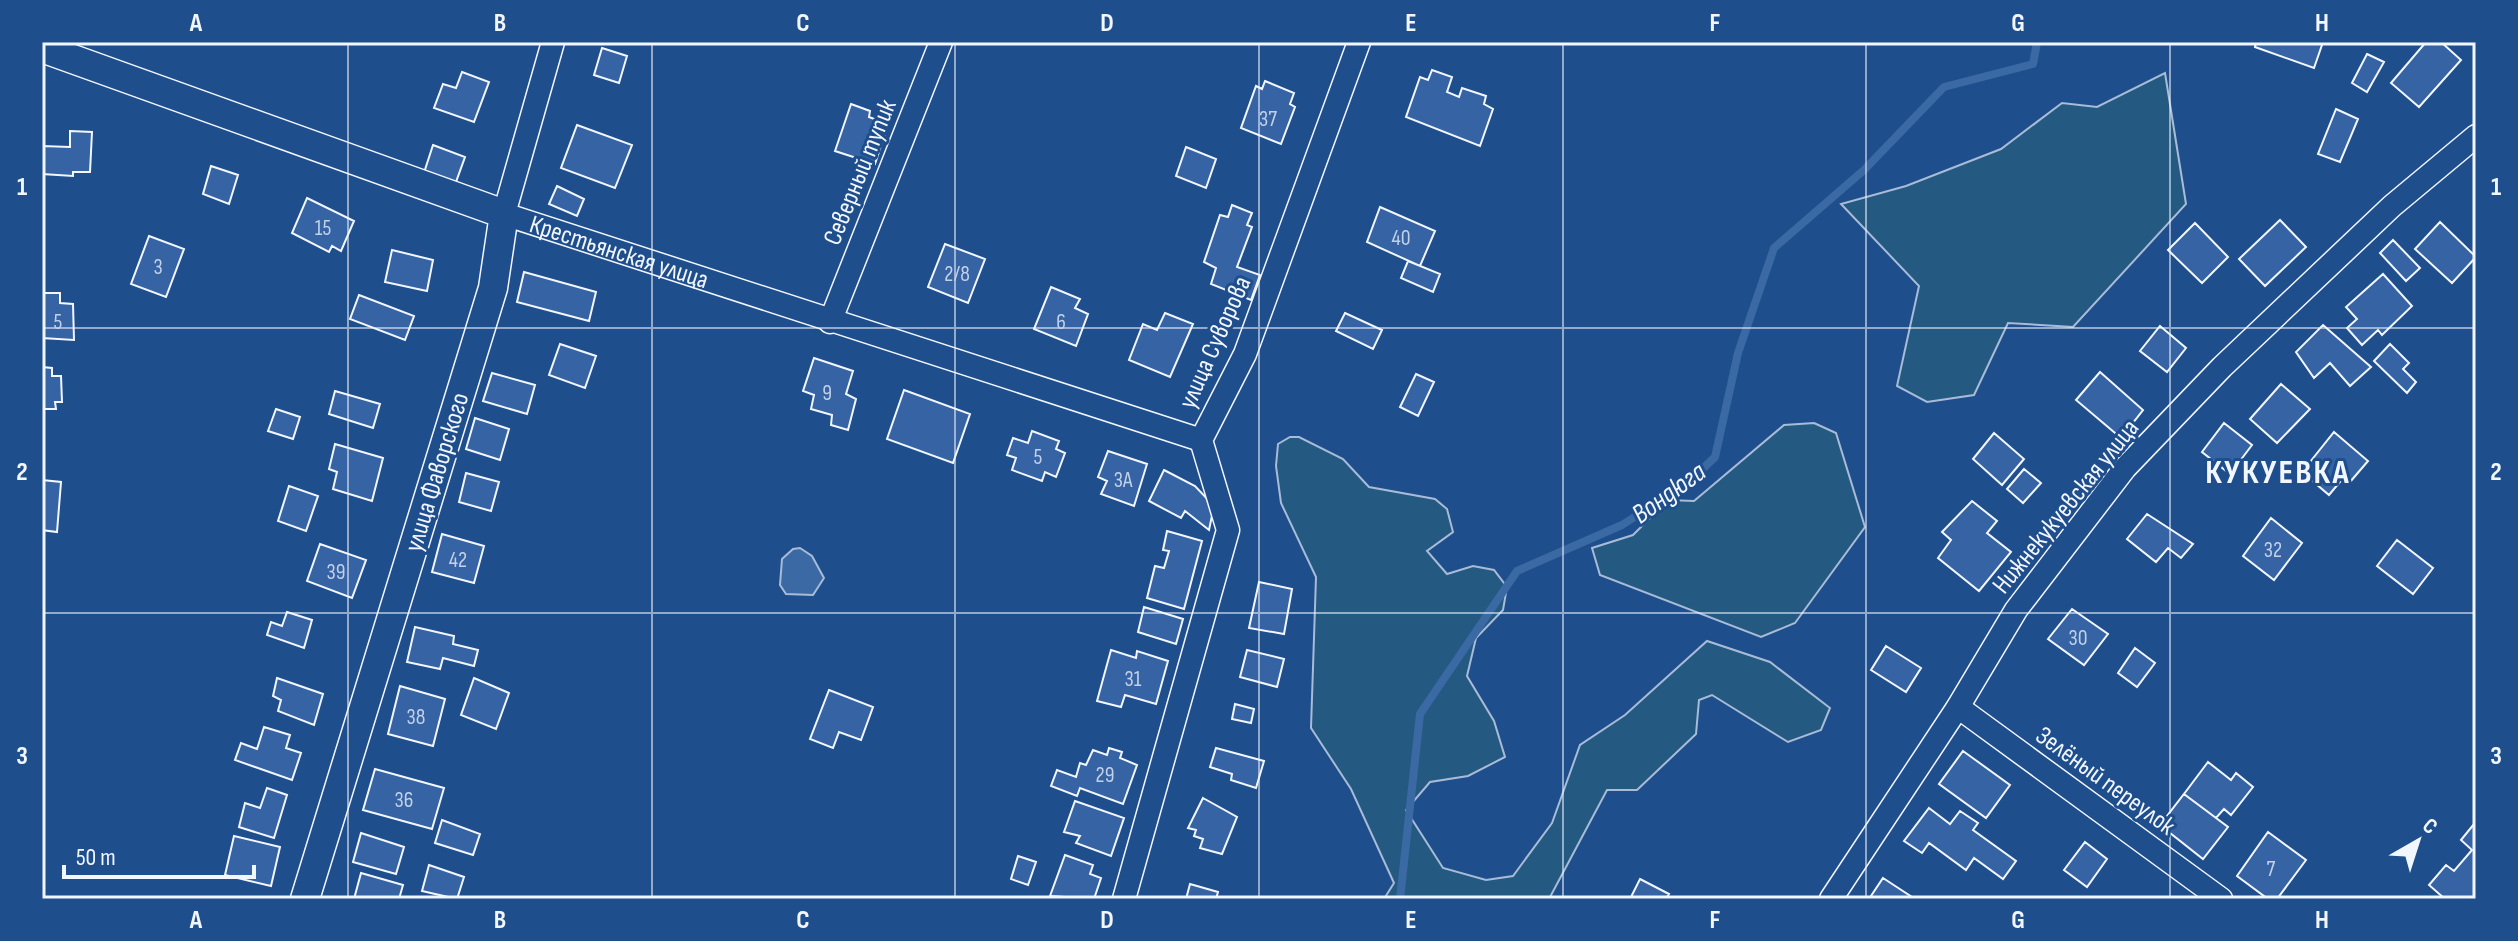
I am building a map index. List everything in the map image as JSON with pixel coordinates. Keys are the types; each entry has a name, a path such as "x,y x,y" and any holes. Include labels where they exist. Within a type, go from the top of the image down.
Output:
{"street":[{"name":"улица Фаворского","path":"305,899 493,288 504,214 553,42"},
{"name":"Северный тупик","path":"830,322 941,42"},
{"name":"улица Суворова","path":"1124,899 1228,530 1201,440 1245,354 1359,42"},
{"name":"Крестьянская улица","path":"42,48 504,214 1201,440"},
{"name":"Нижнекукуевская улица","path":"1831,899 1958,707 2016,610 2125,468 2222,367 2346,249 2476,136"},
{"name":"Зелёный переулок","path":"1958,707 2221,899"}],"shaded area":[{"path":"2165,73 2186,204 2073,327 2008,323 1974,395 1927,402 1897,386 1919,286 1841,204 1906,186 2001,149 2062,103 2097,107"},
{"path":"1814,423 1836,433 1865,527 1795,623 1761,637 1600,575 1592,548 1633,535 1668,500 1694,501 1784,425"},
{"path":"1290,437 1299,437 1343,459 1369,487 1435,499 1447,509 1453,532 1427,551 1447,574 1473,566 1494,570 1507,587 1503,610 1476,638 1467,676 1494,721 1505,757 1468,776 1430,782 1406,810 1443,868 1486,880 1513,876 1552,823 1580,745 1625,715 1707,641 1770,662 1830,708 1821,730 1788,742 1712,695 1699,700 1696,734 1637,790 1607,790 1549,899 1384,899 1394,883 1351,789 1311,728 1316,577 1281,503 1276,466 1278,444"},
{"path":"800,548 812,556 824,578 813,595 786,594 780,585 782,559 793,549"}],"building":[{"path":"2256,42 2323,42 2314,68 2255,47"},
{"path":"2426,42 2441,42 2461,60 2419,107 2391,83"},
{"path":"602,48 627,56 619,83 594,75"},
{"path":"2367,54 2384,62 2367,92 2352,83"},
{"path":"1432,70 1452,77 1447,92 1459,97 1462,88 1486,96 1484,104 1493,109 1480,146 1406,117 1420,77 1428,80"},
{"path":"462,72 489,82 474,122 434,108 443,84 456,88"},
{"path":"1265,81 1294,93 1290,104 1295,107 1281,144 1241,128 1256,86 1262,89"},
{"path":"851,104 870,111 869,117 888,124 875,164 835,151"},
{"path":"2336,109 2358,119 2340,162 2318,154"},
{"path":"577,125 632,145 615,188 561,168"},
{"path":"70,131 92,132 90,172 73,172 73,176 42,174 42,146 70,147"},
{"path":"433,145 465,157 452,193 421,182"},
{"path":"1186,147 1216,159 1206,188 1176,176"},
{"path":"211,166 238,175 229,204 203,194"},
{"path":"557,186 584,199 577,216 549,204"},
{"path":"307,198 354,221 341,251 332,246 329,252 292,233"},
{"path":"1232,205 1252,213 1247,225 1252,227 1237,267 1260,275 1251,300 1211,284 1216,268 1204,262 1220,215 1228,217"},
{"path":"1380,207 1435,231 1420,266 1367,242"},
{"path":"2280,220 2306,247 2265,286 2239,259"},
{"path":"2440,222 2476,257 2452,283 2415,249"},
{"path":"2195,223 2228,257 2202,283 2168,250"},
{"path":"149,236 184,249 166,297 131,284"},
{"path":"2393,240 2420,268 2406,281 2380,253"},
{"path":"945,244 985,259 968,303 928,287"},
{"path":"392,250 433,260 427,291 385,282"},
{"path":"1408,261 1440,274 1433,292 1401,278"},
{"path":"524,272 596,292 589,321 517,302"},
{"path":"2383,274 2412,306 2382,335 2378,330 2362,345 2347,328 2357,319 2346,307"},
{"path":"1051,287 1080,299 1075,308 1088,314 1076,346 1034,329"},
{"path":"42,293 60,293 60,303 73,304 74,340 42,338"},
{"path":"359,295 414,316 405,340 350,319"},
{"path":"1165,313 1193,324 1170,377 1129,360 1143,324 1157,330"},
{"path":"1345,313 1382,330 1373,349 1336,331"},
{"path":"2323,325 2371,367 2350,386 2330,363 2314,378 2296,352"},
{"path":"2160,326 2186,348 2167,372 2140,351"},
{"path":"560,344 596,356 585,388 549,375"},
{"path":"2390,344 2409,363 2403,369 2416,382 2407,393 2374,361"},
{"path":"814,358 853,371 846,394 856,399 848,430 831,425 832,415 811,409 814,395 803,391"},
{"path":"42,367 52,368 52,376 61,376 62,402 55,402 56,409 42,409"},
{"path":"2100,372 2143,410 2121,438 2076,400"},
{"path":"492,373 535,385 527,414 483,401"},
{"path":"1416,374 1434,382 1418,416 1400,407"},
{"path":"2281,384 2310,409 2277,443 2250,419"},
{"path":"904,390 970,414 953,463 887,439"},
{"path":"335,391 380,404 373,428 329,414"},
{"path":"276,409 300,417 293,439 268,431"},
{"path":"475,418 509,429 500,460 466,449"},
{"path":"2224,423 2252,445 2230,474 2202,452"},
{"path":"1032,431 1059,441 1056,449 1065,453 1056,477 1045,472 1042,481 1012,470 1016,458 1007,455 1013,438 1028,443"},
{"path":"2334,432 2368,461 2350,482 2344,477 2329,495 2302,472"},
{"path":"1994,433 2024,459 2002,485 1973,459"},
{"path":"335,444 383,458 372,501 333,489 337,472 329,469"},
{"path":"1108,451 1147,464 1134,506 1101,494 1107,481 1098,477"},
{"path":"2024,469 2041,483 2023,503 2007,489"},
{"path":"1164,470 1195,486 1214,506 1209,530 1185,511 1181,518 1149,501"},
{"path":"466,473 499,482 491,511 459,502"},
{"path":"42,480 61,482 57,532 42,530"},
{"path":"289,486 318,496 306,531 278,521"},
{"path":"1972,501 1997,521 1987,533 2011,552 1979,591 1938,558 1951,540 1942,532"},
{"path":"2147,514 2193,544 2181,558 2168,548 2156,562 2127,539"},
{"path":"2271,518 2302,543 2274,580 2243,556"},
{"path":"1167,531 1202,541 1184,609 1147,598 1155,566 1164,568 1169,551 1163,550"},
{"path":"442,534 484,546 474,583 432,572"},
{"path":"2397,540 2433,568 2413,594 2377,566"},
{"path":"320,544 366,560 352,598 307,581"},
{"path":"1259,582 1292,589 1284,634 1249,628"},
{"path":"1144,607 1183,619 1176,644 1138,632"},
{"path":"2072,609 2108,634 2084,665 2048,639"},
{"path":"287,612 312,620 304,648 267,635 271,622 282,626"},
{"path":"415,627 454,636 453,644 478,650 474,666 443,658 440,669 407,662"},
{"path":"1886,646 1921,668 1906,692 1871,670"},
{"path":"2135,648 2155,663 2137,687 2118,673"},
{"path":"1111,650 1136,658 1137,651 1168,661 1156,704 1125,695 1121,707 1097,701"},
{"path":"1247,650 1284,659 1277,687 1240,677"},
{"path":"277,678 323,694 314,725 278,711 281,700 273,696"},
{"path":"474,678 509,693 496,729 461,715"},
{"path":"400,686 445,699 433,746 388,734"},
{"path":"829,690 873,707 861,740 839,732 833,748 810,739"},
{"path":"1235,704 1254,709 1251,723 1232,719"},
{"path":"264,727 290,735 286,748 301,753 292,780 235,760 241,743 257,749"},
{"path":"1109,748 1122,752 1120,758 1137,765 1123,804 1080,788 1077,796 1051,786 1057,770 1076,777 1080,763 1086,765 1093,750 1107,755"},
{"path":"1216,748 1264,761 1256,788 1231,780 1232,774 1210,767"},
{"path":"1963,751 2010,785 1986,818 1939,784"},
{"path":"2208,762 2231,780 2236,773 2253,787 2231,815 2224,809 2216,818 2184,794"},
{"path":"375,769 444,788 432,829 363,810"},
{"path":"267,788 287,795 274,838 239,827 245,803 260,808"},
{"path":"2184,794 2228,827 2203,859 2160,825"},
{"path":"1203,798 1237,817 1222,854 1200,848 1203,839 1194,836 1196,830 1188,828"},
{"path":"1075,801 1124,818 1111,856 1076,843 1080,836 1064,832"},
{"path":"1929,808 1950,824 1960,811 1978,823 1973,830 2016,861 2003,879 1974,858 1966,870 1929,843 1922,853 1904,841"},
{"path":"442,820 480,834 473,855 435,843"},
{"path":"2474,824 2476,899 2445,899 2429,885 2446,865 2454,871 2472,850 2461,840"},
{"path":"2268,832 2306,860 2277,899 2268,899 2237,876"},
{"path":"361,833 404,847 396,874 353,862"},
{"path":"234,836 280,847 271,886 225,875"},
{"path":"2085,842 2107,859 2087,887 2064,870"},
{"path":"1065,855 1093,865 1090,874 1101,878 1094,899 1050,896"},
{"path":"1018,856 1036,862 1028,885 1011,879"},
{"path":"429,865 464,877 457,899 422,891"},
{"path":"361,873 403,885 399,899 354,899"},
{"path":"1883,878 1915,899 1869,899"},
{"path":"1640,879 1669,894 1666,899 1630,899"},
{"path":"1190,884 1218,892 1216,899 1186,899"}],"waterway":[{"name":"Вондюга","path":"1400,899 1420,714 1517,571 1622,525 1688,483 1715,457 1738,353 1774,248 1864,170 1944,87 2033,64 2037,42"}],"district":[{"name":"КУКУЕВКА","path":"2278,471"}]}
